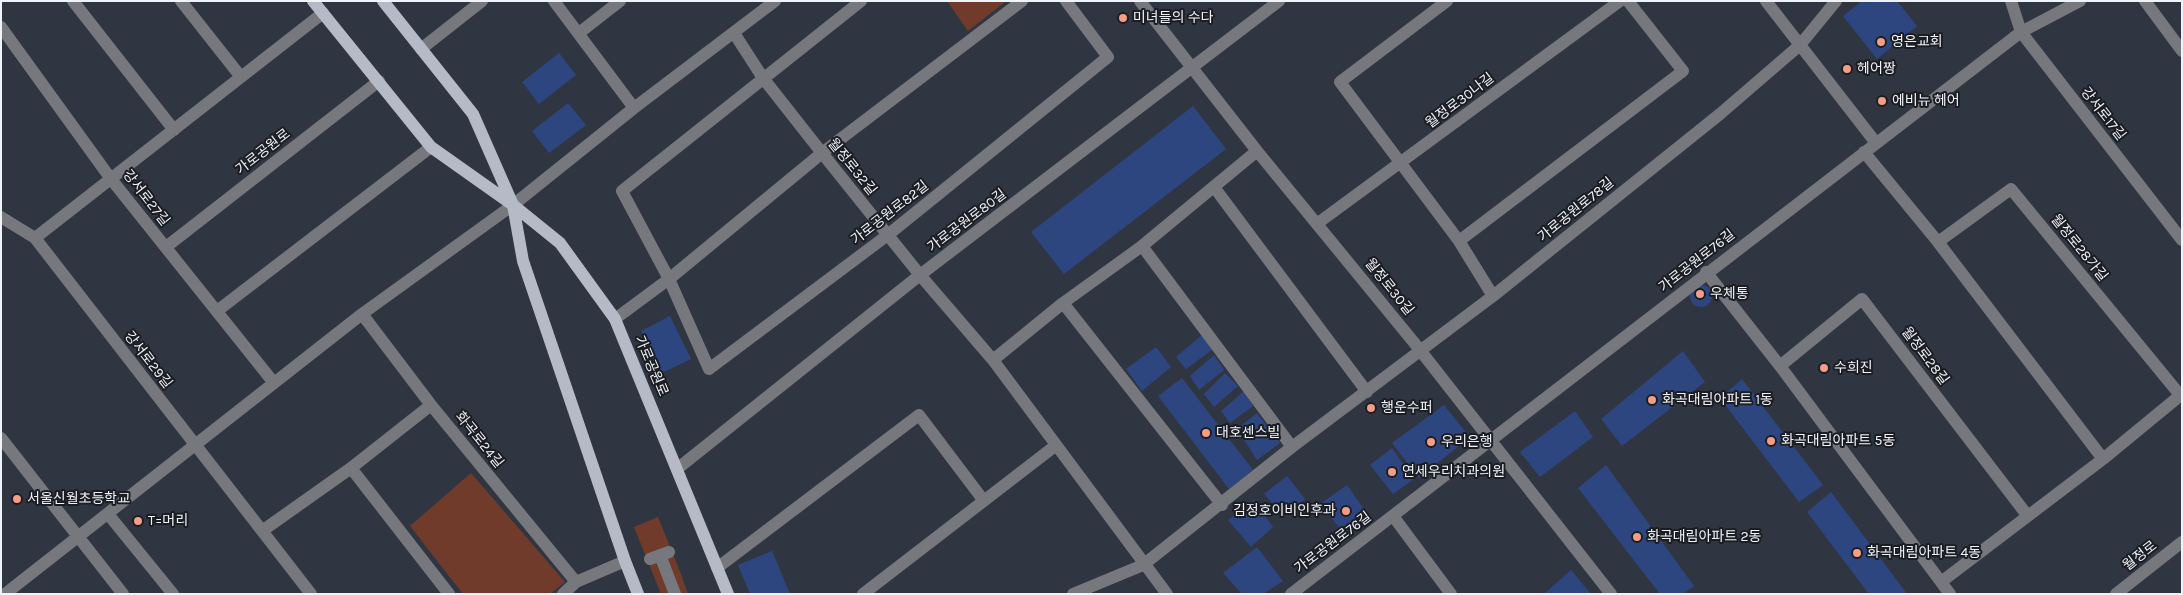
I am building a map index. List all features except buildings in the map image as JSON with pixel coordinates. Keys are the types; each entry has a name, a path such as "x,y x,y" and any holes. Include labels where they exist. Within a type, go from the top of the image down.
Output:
{"main road":[{"name":"가로공원로","path":"314,1 431,147 513,205 560,243 615,319 728,594"},
{"name":"가로공원로","path":"383,1 473,114 513,205 524,261 624,561 638,594"}],"street":[{"path":"73,1 174,130"},
{"path":"181,1 242,77"},
{"path":"421,49 482,1"},
{"path":"554,1 634,108"},
{"path":"579,33 620,1"},
{"path":"5,594 362,314 513,205 634,108 774,1"},
{"name":"가로공원로82길","path":"861,1 622,191 669,279 709,369 889,234 1108,57 1066,1"},
{"path":"615,319 669,279 822,154 1022,1"},
{"name":"월정로30길","path":"1140,1 1190,68 1420,350 1611,594"},
{"path":"1447,1 1340,82 1459,241 1493,296"},
{"name":"월정로30나길","path":"1318,223 1401,164 1620,1"},
{"path":"1459,241 1683,71 1628,1"},
{"path":"1766,1 1876,143"},
{"name":"가로공원로78길","path":"1073,594 1143,565 1222,505 1292,447 1493,296 1720,114 1800,45 1836,1"},
{"name":"강서로17길","path":"2011,1 2020,32 2182,240"},
{"name":"가로공원로76길","path":"1291,594 1706,272 2020,32 2080,1"},
{"path":"2146,1 2182,51"},
{"name":"가로공원로80길","path":"677,469 920,275 1274,3"},
{"path":"35,238 323,13"},
{"name":"강서로27길","path":"1,27 111,179 274,383"},
{"name":"월정로32길","path":"734,33 763,78 822,154 889,234 920,275 993,360 1143,565 1167,594"},
{"name":"가로공원로","path":"166,247 378,82"},
{"path":"217,311 431,147"},
{"path":"993,360 1063,303 1142,246 1257,151"},
{"path":"1864,152 1938,242 2103,459"},
{"path":"1214,187 1367,392"},
{"name":"월정로28가길","path":"1938,242 2012,189 2181,395 2103,459 1941,582"},
{"name":"강서로29길","path":"1,217 35,238 311,594"},
{"path":"1142,246 1292,447"},
{"path":"1706,272 1780,366 1950,594"},
{"name":"월정로28길","path":"1780,366 1862,299 2028,515"},
{"path":"1063,303 1222,505"},
{"name":"화곡로24길","path":"362,314 431,405 576,582"},
{"path":"262,531 351,468 431,405"},
{"path":"717,568 919,415 984,501"},
{"path":"1,438 123,594"},
{"path":"863,594 1055,446"},
{"path":"351,468 449,594"},
{"path":"108,514 173,594"},
{"name":"가로공원로76길","path":"1393,516 1451,594"},
{"name":"월정로","path":"2116,594 2182,542"},
{"path":"659,555 675,594"},
{"path":"563,594 576,582 624,561"}],"shaded area":[{"path":"947,1 1006,1 968,31"},
{"path":"471,473 565,582 550,594 463,594 410,526"},
{"path":"658,517 688,594 661,594 634,527"}],"place":[{"name":"미녀들의 수다","path":"1123,18"},
{"name":"영은교회","path":"1881,42"},
{"name":"헤어짱","path":"1847,69"},
{"name":"에비뉴 헤어","path":"1882,101"},
{"name":"우체통","path":"1700,294"},
{"name":"수희진","path":"1824,368"},
{"name":"화곡대림아파트 1동","path":"1652,400"},
{"name":"행운수퍼","path":"1371,408"},
{"name":"대호센스빌","path":"1206,433"},
{"name":"화곡대림아파트 5동","path":"1771,441"},
{"name":"우리은행","path":"1431,442"},
{"name":"연세우리치과의원","path":"1392,472"},
{"name":"서울신월초등학교","path":"17,499"},
{"name":"김정호이비인후과","path":"1346,511"},
{"name":"T=머리","path":"138,521"},
{"name":"화곡대림아파트 2동","path":"1637,537"},
{"name":"화곡대림아파트 4동","path":"1857,553"}]}
